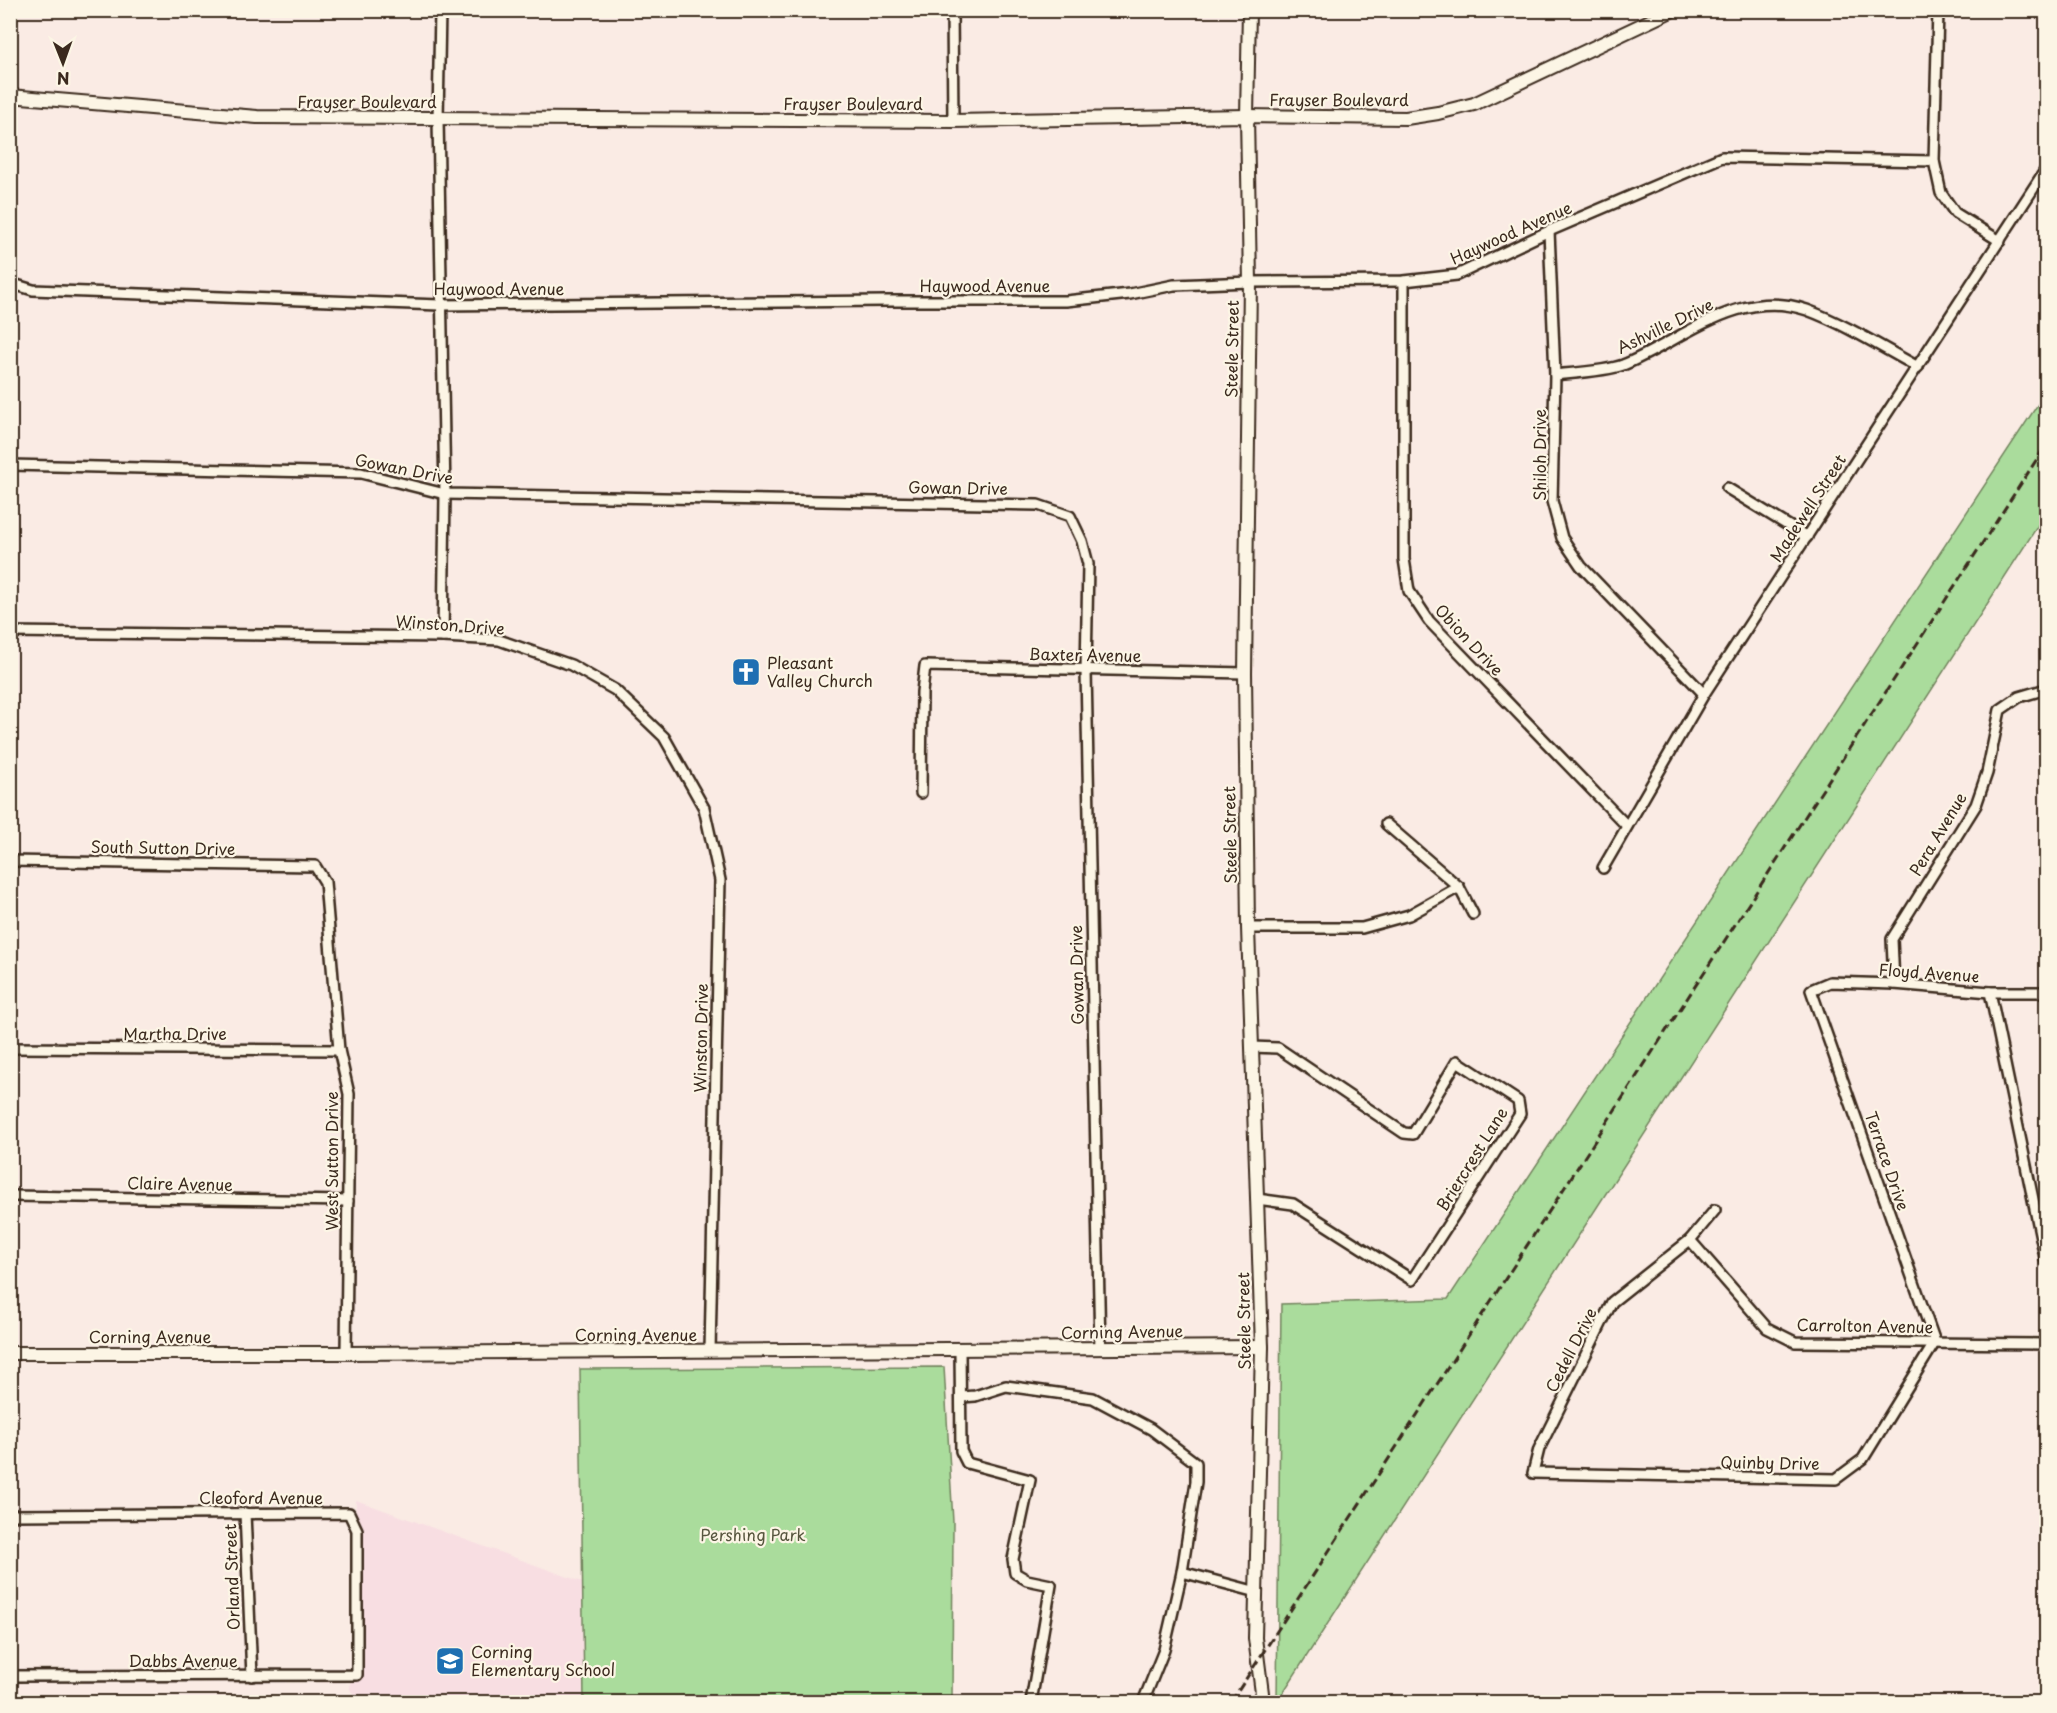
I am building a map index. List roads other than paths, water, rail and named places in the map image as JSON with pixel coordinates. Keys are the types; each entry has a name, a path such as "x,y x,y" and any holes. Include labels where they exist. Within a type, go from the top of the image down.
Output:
{"street":[{"path":"440,10 438,118 445,494 443,637"},
{"path":"952,10 953,121"},
{"name":"Steele Street","path":"1249,10 1250,282 1245,673 1248,928 1262,1347 1255,1638 1262,1694 1258,1702"},
{"name":"Frayser Boulevard","path":"10,96 257,117 953,121 1248,116 1406,118 1474,104 1673,10"},
{"path":"1938,10 1934,161 1941,193 1955,213 2000,242"},
{"name":"Haywood Avenue","path":"10,283 33,290 441,305 1066,301 1130,294 1174,285 1404,281 1457,275 1550,231 1722,157 1934,161"},
{"name":"Madewell Street","path":"1603,868 1704,694 2046,169"},
{"name":"Shiloh Drive","path":"1550,231 1555,375 1552,501 1562,538 1581,566 1704,694"},
{"name":"Obion Drive","path":"1404,281 1404,559 1409,591 1429,621 1627,826"},
{"name":"Ashville Drive","path":"1555,375 1622,366 1724,313 1767,304 1806,310 1918,367"},
{"name":"Gowan Drive","path":"10,465 361,473 445,494 1038,505 1070,516 1082,541 1088,564 1086,670 1100,1349"},
{"path":"1727,488 1807,537"},
{"name":"Winston Drive","path":"10,632 443,637 499,640 571,665 615,690 664,738 704,808 720,880 710,1351"},
{"name":"Baxter Avenue","path":"921,793 922,692 925,666 1245,673"},
{"name":"Pera Avenue","path":"1894,984 1892,939 1976,805 1988,773 2000,710 2019,697 2046,690"},
{"path":"1386,824 1459,886 1473,914"},
{"name":"South Sutton Drive","path":"10,861 315,866"},
{"name":"West Sutton Drive","path":"315,866 325,882 339,1050 349,1094 346,1353"},
{"path":"1248,928 1362,928 1409,915 1459,886"},
{"name":"Floyd Avenue","path":"1811,990 1830,982 1894,984 1990,993 2046,992"},
{"name":"Terrace Drive","path":"1811,990 1935,1342"},
{"path":"1990,993 2046,1262"},
{"name":"Briercrest Lane","path":"1252,1047 1278,1048 1404,1132 1413,1134 1457,1061 1518,1101 1520,1114 1412,1280 1293,1204 1257,1200"},
{"name":"Martha Drive","path":"10,1048 339,1050"},
{"name":"Claire Avenue","path":"10,1196 348,1201"},
{"name":"Cedell Drive","path":"1533,1473 1539,1449 1612,1302 1690,1240 1715,1210"},
{"name":"Carrolton Avenue","path":"1690,1240 1767,1328 1795,1342 2046,1344"},
{"name":"Quinby Drive","path":"1533,1473 1836,1479 1863,1459 1935,1342"},
{"name":"Corning Avenue","path":"10,1353 1262,1347"},
{"path":"960,1350 961,1451 967,1463 1030,1480 1013,1559 1015,1573 1027,1580 1051,1585 1031,1702"},
{"path":"962,1396 975,1396 1006,1386 1093,1398 1151,1428 1196,1463 1196,1482 1182,1572 1164,1650 1143,1702"},
{"name":"Orland Street","path":"245,1513 252,1676"},
{"name":"Cleoford Avenue","path":"10,1515 349,1513 357,1530 357,1675"},
{"path":"1182,1572 1257,1592"},
{"name":"Dabbs Avenue","path":"10,1676 357,1675"}],"railway":[{"path":"1231,1702 2046,445"}],"place":[{"name":"Pleasant Valley Church","path":"746,672"},
{"name":"Corning Elementary School","path":"450,1661"}],"park label":[{"name":"Pershing Park","path":"753,1535"}]}
